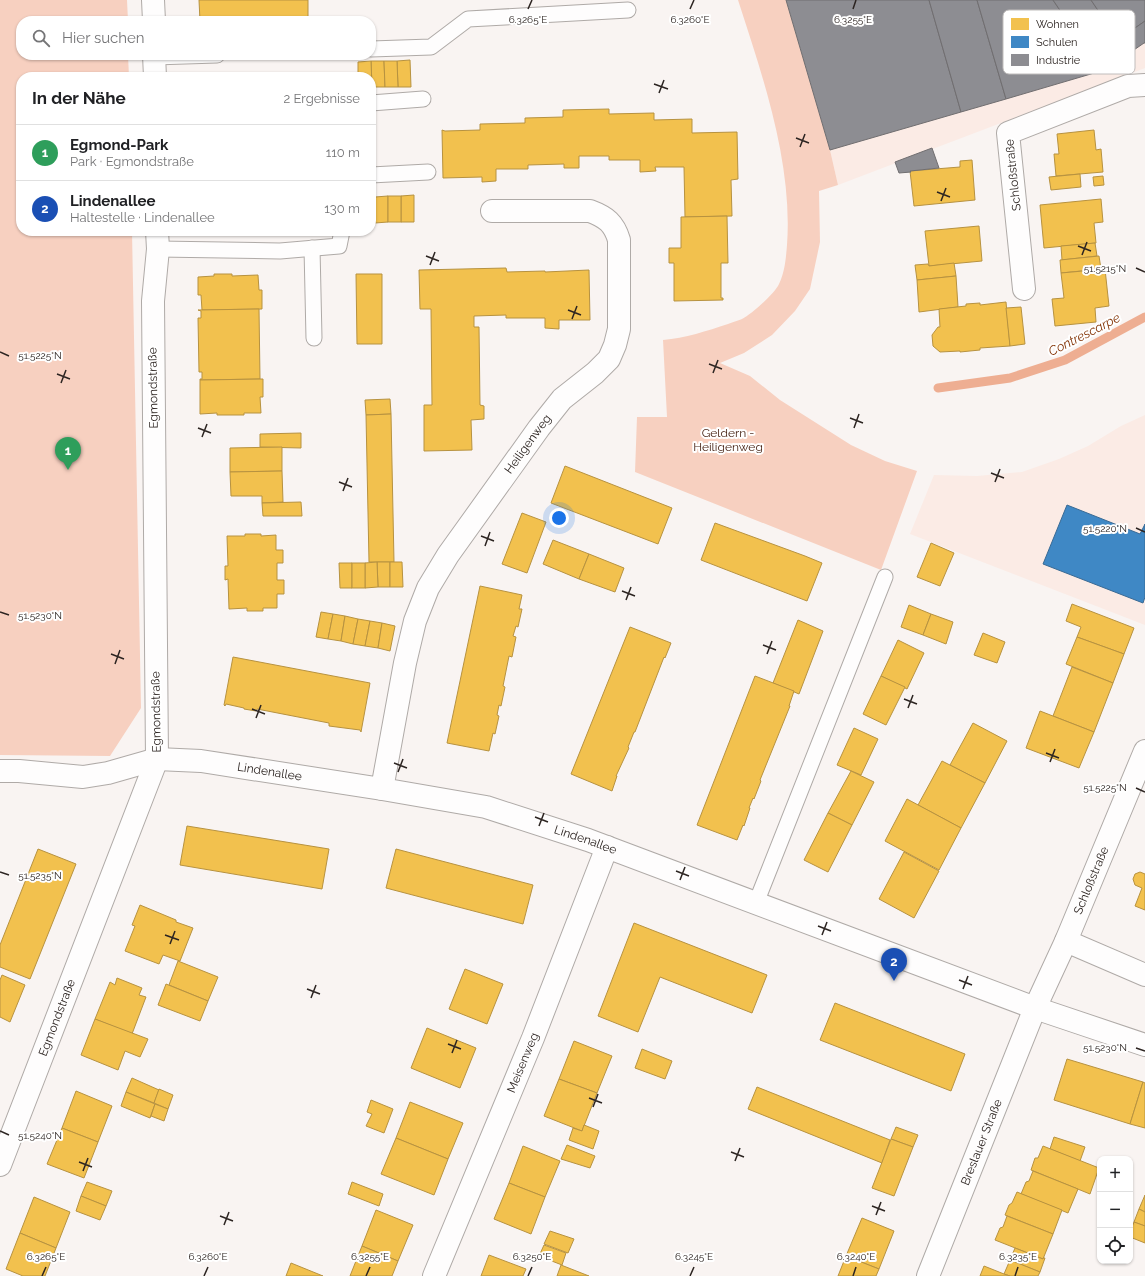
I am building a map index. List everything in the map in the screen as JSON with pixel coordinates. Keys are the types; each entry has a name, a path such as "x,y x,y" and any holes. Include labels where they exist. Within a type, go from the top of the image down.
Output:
{"street":[{"path":"153,0 154,16"},
{"name":"Schloßstraße","path":"1024,289 1008,133 1128,86 1145,85"},
{"name":"Heiligenweg","path":"382,789 405,663 415,621 428,588 448,555 539,428 562,399 595,373 609,359 615,345 619,329 619,240 616,230 610,222 601,215 590,211 492,211"},
{"name":"Egmondstraße","path":"0,1164 157,759 153,302 158,240"},
{"name":"Schloßstraße","path":"1035,1008 1066,941 1145,751"},
{"name":"Lindenallee","path":"0,770 83,777 108,773 157,759 201,761 486,807 588,840 1035,1008 1145,1045"},
{"name":"Meisenweg","path":"434,1276 533,1038 607,847"},
{"path":"1066,941 1145,975"},
{"name":"Breslauer Straße","path":"928,1276 1035,1008"}],"lane":[{"path":"376,49 431,47 468,19 628,10"},
{"path":"154,63 178,60"},
{"path":"376,103 423,99"},
{"path":"376,175 428,172"},
{"path":"158,240 280,251 339,246 341,236"},
{"path":"312,248 314,338"},
{"path":"756,903 885,576"}],"shaded area":[{"path":"786,0 1145,0 1145,68 1135,72 1135,10 1003,10 1003,74 1129,74 838,185 830,150"},
{"path":"1145,415 1145,625 910,534 934,475 977,476 1022,472 1059,459 1088,446 1121,426"}],"green space":[{"path":"0,0 127,0 128,16 16,16 16,60 128,60 129,72 16,72 16,236 132,236 141,708 110,756 0,755"},
{"name":"Geldern - Heiligenweg","path":"738,0 786,0 830,150 838,185 819,191 820,242 810,289 795,311 772,335 744,353 720,363 750,376 780,400 851,445 885,461 917,471 881,570 635,472 637,417 667,417 663,340 696,334 742,319 757,308 773,293 779,284 784,270 787,245 788,214 781,152 766,90"}],"building: Wohnen":[{"path":"199,0 308,0 308,16 200,16"},
{"path":"410,60 411,87 398,87 397,61"},
{"path":"371,61 384,61 385,87 376,87 376,72 371,72"},
{"path":"371,61 371,72 358,72 358,62"},
{"path":"384,61 397,61 398,87 385,87"},
{"path":"609,109 609,114 654,113 654,120 692,119 692,133 737,132 738,179 731,180 732,216 685,217 684,167 655,167 656,171 640,172 640,160 609,160 609,156 579,156 579,168 564,168 564,164 528,165 528,169 496,169 496,181 482,182 482,177 443,178 442,130 480,130 480,124 525,123 525,118 563,117 563,110"},
{"path":"1094,130 1096,150 1101,149 1103,172 1056,176 1054,154 1059,154 1057,134"},
{"path":"972,160 975,200 914,206 910,171 960,167 960,161"},
{"path":"1080,174 1081,187 1051,190 1049,177"},
{"path":"1103,176 1104,185 1094,186 1093,177"},
{"path":"414,195 414,222 401,222 401,196"},
{"path":"388,196 388,222 376,223 376,197"},
{"path":"388,196 401,196 401,222 388,222"},
{"path":"1101,199 1103,222 1094,223 1096,243 1044,248 1040,205"},
{"path":"727,216 728,263 721,263 721,298 723,298 723,300 674,301 674,263 669,263 669,248 681,248 681,217"},
{"path":"979,226 982,261 929,266 925,231"},
{"path":"1095,243 1097,256 1062,260 1061,246"},
{"path":"1099,256 1101,269 1061,273 1060,260"},
{"path":"954,263 956,276 917,280 915,265 928,264 929,266"},
{"path":"506,268 507,272 589,270 590,320 559,320 559,329 545,328 545,318 506,318 506,315 474,316 474,327 479,327 480,405 484,406 484,419 471,420 472,450 424,451 424,405 432,405 431,309 420,309 419,270"},
{"path":"1105,269 1109,306 1095,308 1096,322 1055,326 1052,299 1064,298 1061,273"},
{"path":"214,274 232,274 232,276 258,275 259,290 262,290 262,309 202,310 201,295 198,295 198,277 214,276"},
{"path":"356,274 382,274 382,344 357,344"},
{"path":"956,276 958,307 919,312 917,280"},
{"path":"1006,302 1010,346 980,348 980,350 960,352 940,352 933,346 932,335 938,327 940,327 939,309 966,306 966,304 980,303 980,305"},
{"path":"1021,307 1025,344 1010,346 1006,308"},
{"path":"259,309 260,379 200,380 202,379 202,372 199,372 198,318 201,318 201,311 198,310"},
{"path":"263,379 263,397 260,397 261,413 244,413 244,415 217,415 217,413 200,414 200,380"},
{"path":"390,399 391,414 366,415 365,400"},
{"path":"391,414 394,562 369,562 366,415"},
{"path":"301,433 301,448 260,447 260,434"},
{"path":"282,447 282,471 230,472 230,448"},
{"path":"565,466 672,508 658,544 551,503"},
{"path":"282,471 283,502 262,503 262,496 231,496 230,472"},
{"path":"301,502 302,516 263,516 262,503"},
{"path":"522,513 546,522 527,573 502,564"},
{"path":"715,523 822,563 807,601 701,560"},
{"path":"245,534 261,534 261,536 276,535 276,550 283,550 283,563 277,563 277,580 284,580 284,594 277,594 277,608 263,608 263,611 247,611 247,608 229,609 228,579 225,580 225,566 228,566 227,536 245,536"},
{"path":"553,540 589,554 579,579 543,564"},
{"path":"931,543 954,553 940,586 917,577"},
{"path":"589,554 624,568 615,592 579,579"},
{"path":"377,562 390,562 390,587 378,587"},
{"path":"377,562 378,587 365,588 365,563"},
{"path":"390,562 402,562 403,587 390,587"},
{"path":"339,563 352,563 352,588 340,588"},
{"path":"352,563 365,563 365,588 352,588"},
{"path":"480,586 522,595 519,609 522,609 518,627 516,626 513,636 516,637 512,657 509,656 503,686 505,687 501,706 499,705 497,715 499,716 489,751 447,743"},
{"path":"1072,604 1134,628 1124,654 1077,637 1081,627 1066,621"},
{"path":"909,605 931,614 923,635 901,627"},
{"path":"321,612 333,614 328,639 316,637"},
{"path":"333,614 345,616 341,641 328,639"},
{"path":"931,614 953,622 946,644 923,635"},
{"path":"345,616 358,619 353,644 341,641"},
{"path":"358,619 370,621 365,646 353,644"},
{"path":"798,620 823,631 799,694 773,683"},
{"path":"370,621 382,623 378,648 365,646"},
{"path":"382,623 395,626 390,651 378,648"},
{"path":"630,627 671,643 628,747 629,748 616,776 612,791 571,774"},
{"path":"983,633 1005,642 997,663 974,655"},
{"path":"1077,637 1124,654 1113,683 1066,664"},
{"path":"898,640 924,653 907,689 881,676"},
{"path":"233,657 370,683 361,732 360,730 329,726 329,723 257,709 256,711 226,704 225,706"},
{"path":"1072,667 1113,683 1094,732 1053,716"},
{"path":"755,676 794,691 790,706 760,780 761,781 754,799 753,798 749,808 744,826 743,825 737,840 697,825"},
{"path":"881,676 905,687 886,725 863,714"},
{"path":"1040,711 1094,732 1079,768 1026,748"},
{"path":"973,723 1007,741 985,783 950,765"},
{"path":"854,728 878,739 861,775 837,765"},
{"path":"942,761 985,783 961,828 918,805"},
{"path":"851,771 874,782 852,825 828,813"},
{"path":"907,799 961,828 939,870 885,841"},
{"path":"828,813 852,825 828,872 804,860"},
{"path":"187,826 329,849 322,889 180,865"},
{"path":"38,849 76,864 30,979 0,967 0,945"},
{"path":"396,849 533,885 523,924 386,888"},
{"path":"904,852 939,871 914,918 879,899"},
{"path":"1140,872 1145,874 1145,910 1135,906 1142,888 1135,885 1133,879 1135,874"},
{"path":"140,905 176,920 176,922 193,928 180,961 163,955 159,964 125,951 135,926 132,925"},
{"path":"634,923 767,975 752,1013 660,977 638,1032 598,1016"},
{"path":"178,961 218,977 208,1001 169,985"},
{"path":"465,969 503,984 487,1024 449,1009"},
{"path":"2,975 25,985 10,1022 0,1017 0,980"},
{"path":"117,978 142,988 139,995 146,997 132,1034 95,1019 110,982 115,985"},
{"path":"166,984 208,1001 200,1021 158,1005"},
{"path":"835,1003 965,1054 951,1091 820,1040"},
{"path":"95,1019 148,1039 140,1057 125,1051 118,1070 81,1055"},
{"path":"427,1028 476,1048 460,1088 411,1068"},
{"path":"574,1041 612,1056 597,1093 559,1079"},
{"path":"642,1049 672,1061 665,1079 635,1068"},
{"path":"1067,1059 1143,1082 1130,1124 1054,1100"},
{"path":"132,1078 159,1090 154,1103 126,1092"},
{"path":"559,1079 597,1093 582,1131 544,1116"},
{"path":"1143,1082 1145,1083 1145,1128 1130,1124"},
{"path":"757,1087 890,1140 882,1163 748,1109"},
{"path":"159,1089 173,1095 168,1109 154,1103"},
{"path":"76,1091 112,1106 98,1142 62,1128"},
{"path":"126,1092 155,1104 150,1118 121,1106"},
{"path":"371,1100 393,1109 384,1133 366,1126 372,1114 367,1112"},
{"path":"410,1102 463,1123 448,1159 396,1138"},
{"path":"155,1104 168,1109 164,1121 151,1116"},
{"path":"584,1125 599,1131 593,1149 569,1140 573,1128 582,1131"},
{"path":"896,1127 918,1135 913,1147 891,1139"},
{"path":"62,1128 98,1142 84,1178 47,1164"},
{"path":"1054,1137 1085,1147 1080,1161 1050,1149"},
{"path":"396,1138 448,1159 434,1195 381,1174"},
{"path":"891,1139 913,1147 894,1196 872,1188"},
{"path":"567,1145 595,1156 590,1168 561,1159"},
{"path":"523,1146 560,1161 545,1197 509,1183"},
{"path":"1043,1146 1097,1167 1097,1174 1090,1194 1031,1170 1035,1158 1038,1158"},
{"path":"1033,1171 1078,1189 1068,1213 1021,1194"},
{"path":"87,1182 112,1191 106,1206 81,1196"},
{"path":"352,1182 383,1194 379,1206 348,1194"},
{"path":"509,1183 545,1197 531,1234 494,1219"},
{"path":"1017,1192 1062,1210 1053,1234 1005,1215"},
{"path":"1145,1195 1145,1212 1139,1209"},
{"path":"81,1196 106,1206 100,1220 76,1211"},
{"path":"34,1197 70,1212 56,1248 20,1233"},
{"path":"1139,1209 1145,1212 1145,1226 1134,1222"},
{"path":"376,1210 413,1225 398,1261 362,1246"},
{"path":"1007,1216 1053,1234 1043,1259 995,1240 1000,1228 1003,1227"},
{"path":"862,1218 894,1231 879,1269 846,1256"},
{"path":"1134,1222 1145,1226 1145,1243 1133,1238"},
{"path":"550,1231 574,1239 568,1253 544,1244"},
{"path":"20,1233 56,1248 45,1276 23,1276 6,1269"},
{"path":"544,1245 566,1253 562,1265 539,1256"},
{"path":"362,1246 398,1261 392,1276 350,1276"},
{"path":"1015,1248 1043,1259 1045,1258 1040,1272 1010,1260"},
{"path":"489,1255 526,1269 523,1276 481,1276"},
{"path":"846,1256 879,1269 876,1276 838,1276"},
{"path":"1010,1260 1040,1272 1038,1276 1010,1276 1004,1274"},
{"path":"291,1263 323,1276 286,1276"},
{"path":"561,1265 589,1276 557,1276"},
{"path":"984,1266 1004,1274 1010,1276 980,1276"}],"building: Schulen":[{"path":"1067,505 1140,534 1145,524 1145,597 1143,603 1043,564"}],"building: Industrie":[{"path":"786,0 929,0 961,112 830,150"},
{"path":"929,0 977,0 1006,99 961,112"},
{"path":"977,0 1053,0 1060,10 1003,10 1003,74 1091,74 1006,99"},
{"path":"1053,0 1091,0 1098,10 1060,10"},
{"path":"1091,0 1145,0 1145,21 1135,28 1135,10 1098,10"},
{"path":"1145,21 1145,43 1135,49 1135,28"},
{"path":"932,148 939,168 899,173 895,162"}],"waterway":[{"name":"Contrescarpe","path":"938,388 1010,378 1065,360 1145,317"}],"place":[{"name":"Egmond-Park","path":"68,470"},
{"name":"Lindenallee","path":"894,981"}]}
